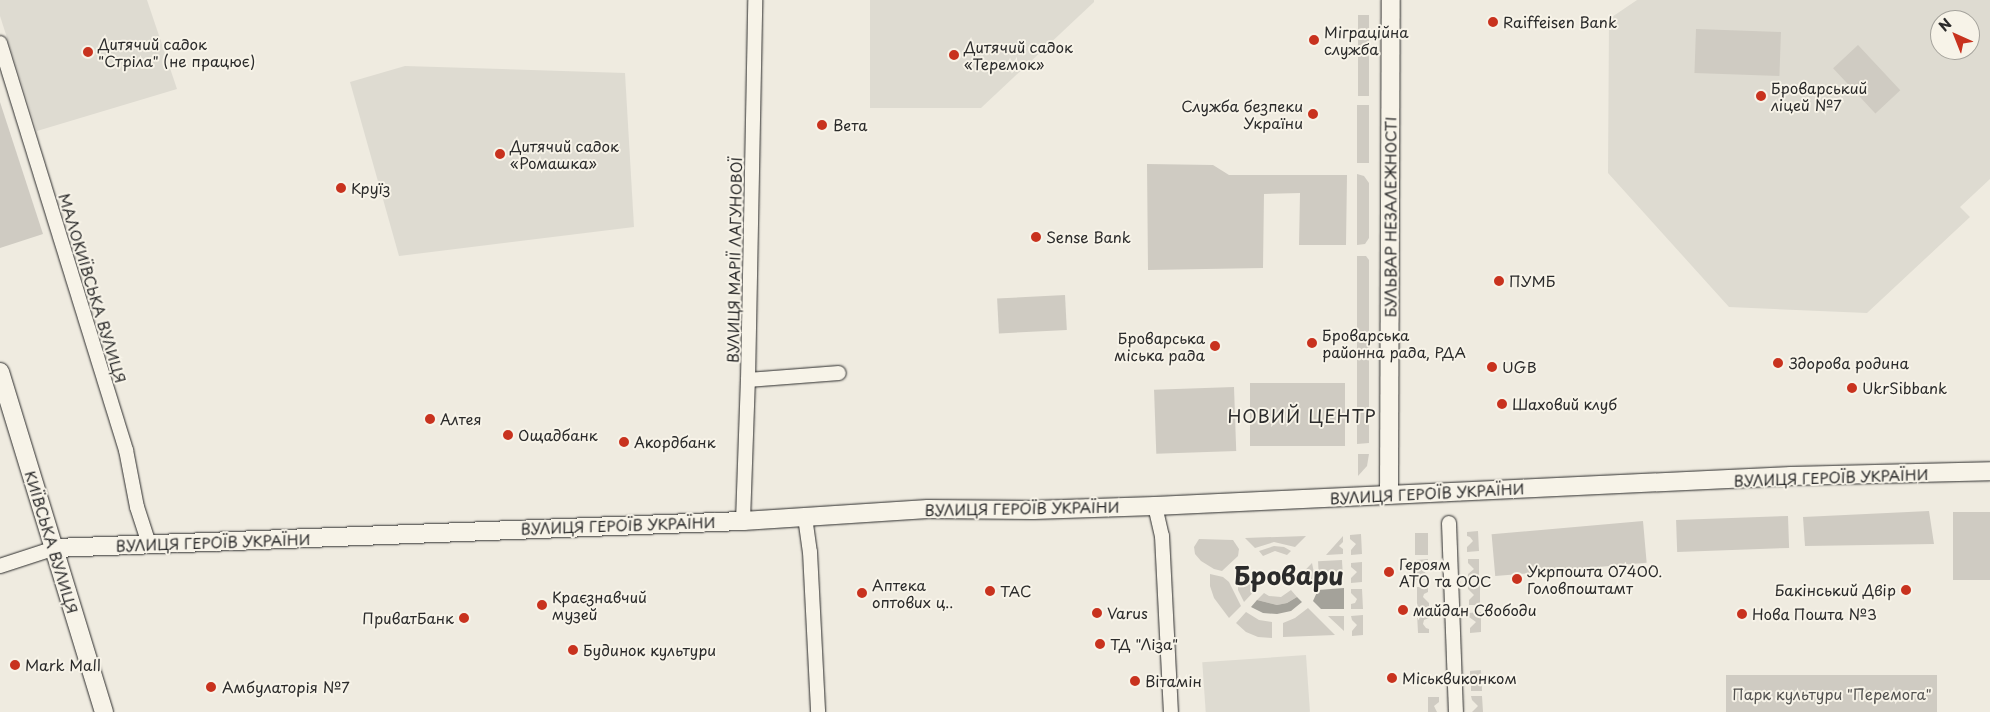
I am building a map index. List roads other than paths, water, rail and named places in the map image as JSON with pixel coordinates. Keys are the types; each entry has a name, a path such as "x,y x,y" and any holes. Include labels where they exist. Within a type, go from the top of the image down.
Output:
{"main road":[{"name":"БУЛЬВАР НЕЗАЛЕЖНОСТІ","path":"1389,494 1391,0"},
{"name":"КИЇВСЬКА ВУЛИЦЯ","path":"0,372 104,712"},
{"name":"ВУЛИЦЯ ГЕРОЇВ УКРАЇНИ","path":"54,548 743,521 928,509 1033,510 1156,506 1799,476 1940,474 1990,471"}],"street":[{"name":"ВУЛИЦЯ МАРІЇ ЛАГУНОВОЇ","path":"743,521 748,380 755,0"},
{"name":"МАЛОКИЇВСЬКА ВУЛИЦЯ","path":"0,42 126,450 137,507 149,545"},
{"path":"748,380 839,373"},
{"path":"1156,506 1162,536 1171,712"},
{"path":"805,517 810,552 818,712"},
{"path":"1449,523 1456,712"},
{"path":"0,566 54,548"}],"place":[{"name":"Raiffeisen Bank","path":"1493,22"},
{"name":"Міграційна служба","path":"1314,40"},
{"name":"Дитячий садок \"Стріла\" (не працює)","path":"88,52"},
{"name":"Дитячий садок «Теремок»","path":"954,55"},
{"name":"Броварський ліцей №7","path":"1761,96"},
{"name":"Служба безпеки України","path":"1313,114"},
{"name":"Вета","path":"822,125"},
{"name":"Дитячий садок «Ромашка»","path":"500,154"},
{"name":"Круїз","path":"341,188"},
{"name":"Sense Bank","path":"1036,237"},
{"name":"ПУМБ","path":"1499,281"},
{"name":"Броварська районна рада, РДА","path":"1312,343"},
{"name":"Броварська міська рада","path":"1215,346"},
{"name":"Здорова родина","path":"1778,363"},
{"name":"UGB","path":"1492,367"},
{"name":"UkrSibbank","path":"1852,388"},
{"name":"Шаховий клуб","path":"1502,404"},
{"name":"Алтея","path":"430,419"},
{"name":"Ощадбанк","path":"508,435"},
{"name":"Акордбанк","path":"624,442"},
{"name":"Героям АТО та ООС","path":"1389,572"},
{"name":"Укрпошта 07400. Головпоштамт","path":"1517,579"},
{"name":"Бакінський Двір","path":"1906,590"},
{"name":"ТАС","path":"990,591"},
{"name":"Аптека оптових ц‥","path":"862,593"},
{"name":"Краєзнавчий музей","path":"542,605"},
{"name":"майдан Свободи","path":"1403,610"},
{"name":"Varus","path":"1097,613"},
{"name":"Нова Пошта №3","path":"1742,614"},
{"name":"ПриватБанк","path":"464,618"},
{"name":"ТД \"Ліза\"","path":"1100,644"},
{"name":"Будинок культури","path":"573,650"},
{"name":"Mark Mall","path":"15,665"},
{"name":"Міськвиконком","path":"1392,678"},
{"name":"Вітамін","path":"1135,681"},
{"name":"Амбулаторія №7","path":"211,687"}],"district":[{"name":"НОВИЙ ЦЕНТР","path":"1302,416"},
{"name":"Бровари","path":"1289,575"}],"park label":[{"name":"Парк культури \"Перемога\"","path":"1832,694"}]}
